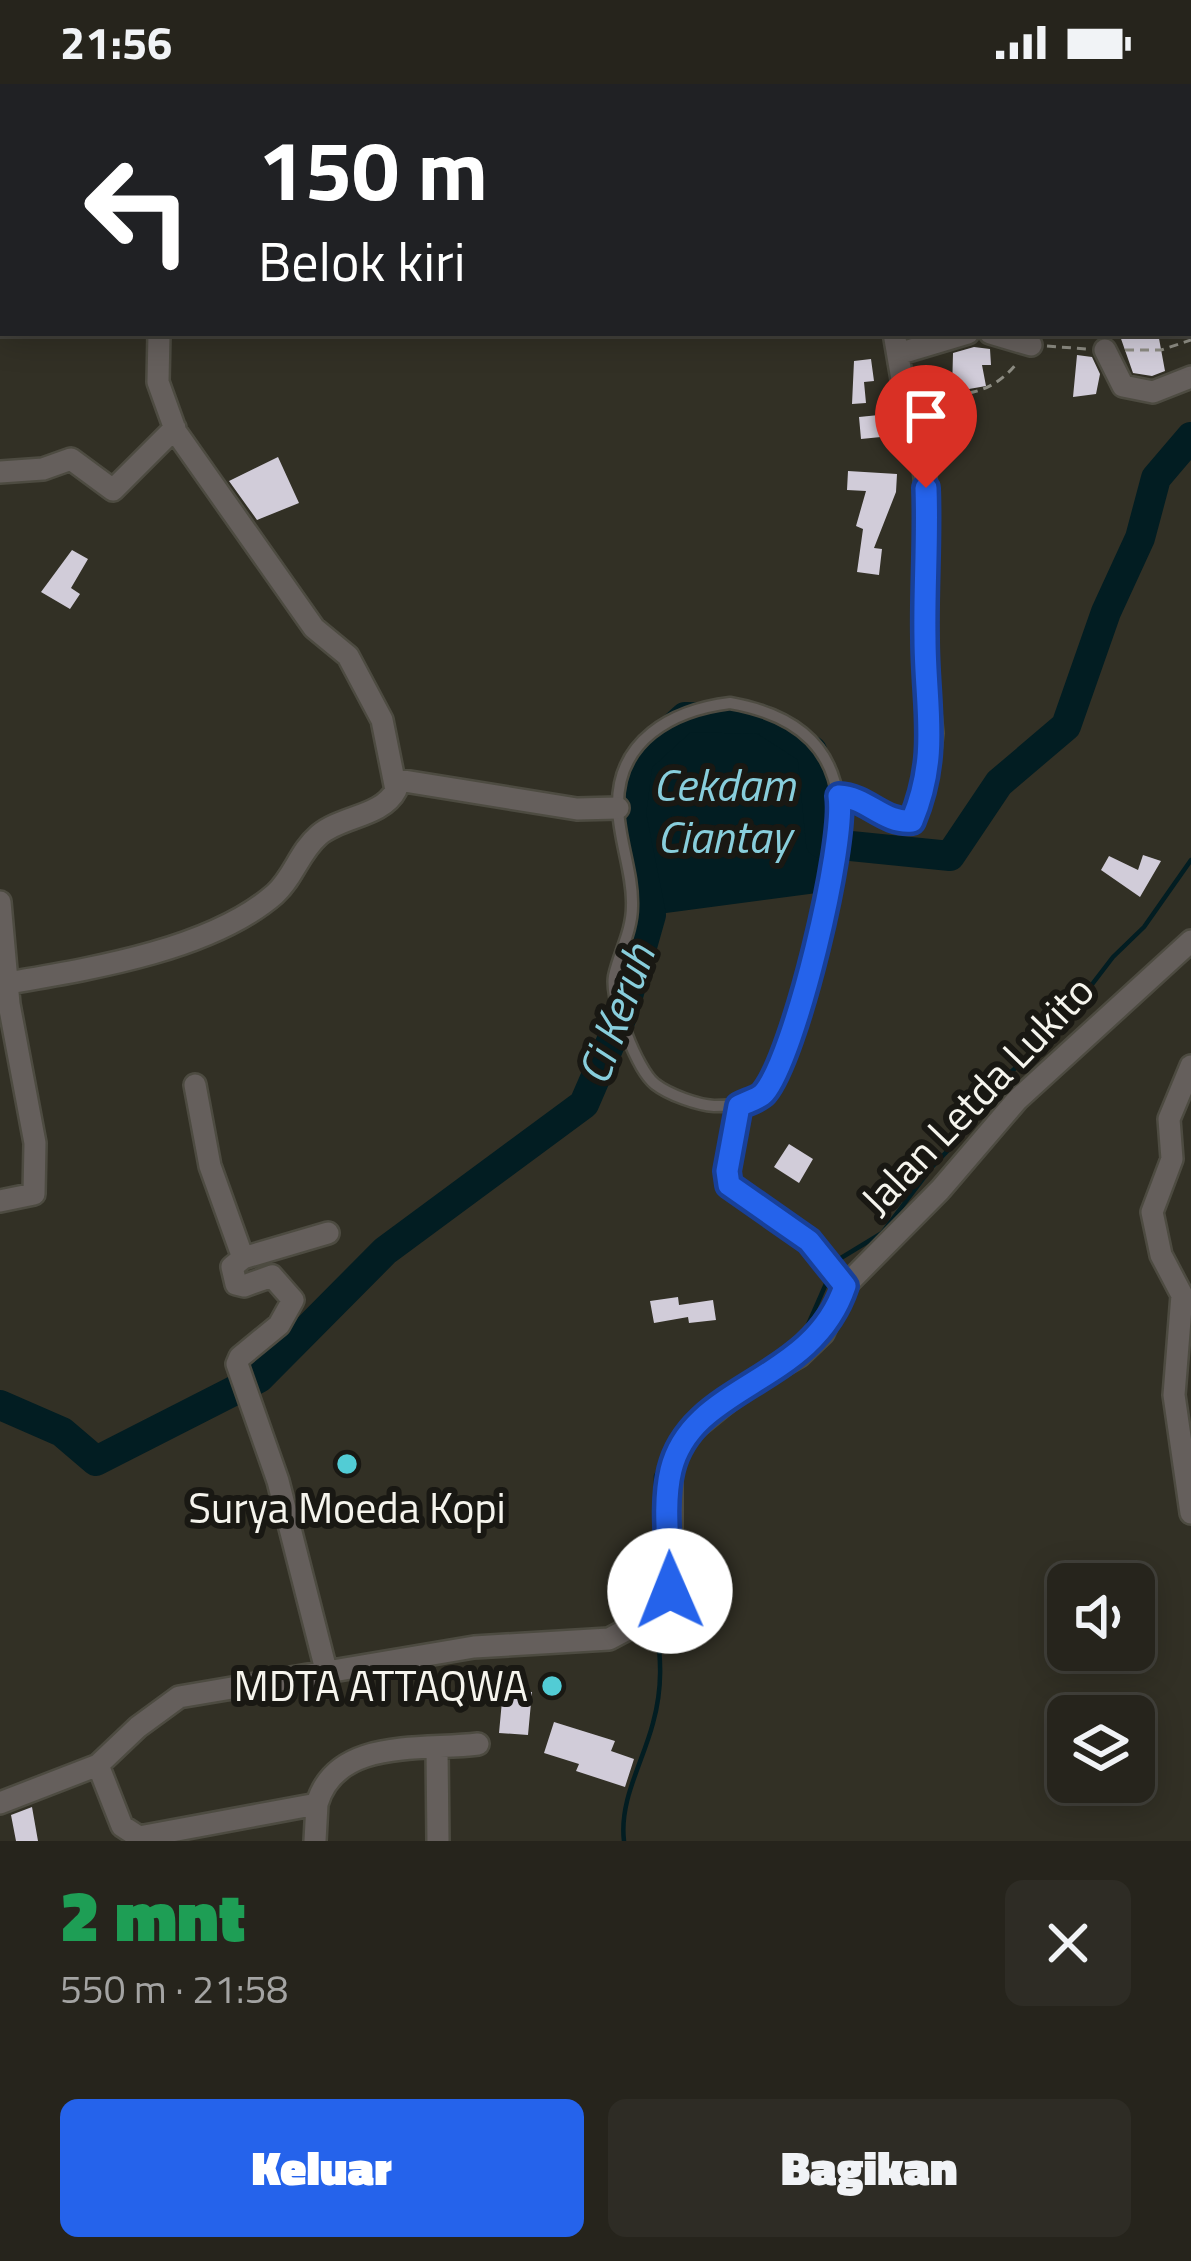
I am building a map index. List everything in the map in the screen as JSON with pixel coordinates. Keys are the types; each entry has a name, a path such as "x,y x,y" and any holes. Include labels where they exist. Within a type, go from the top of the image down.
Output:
{"street":[{"path":"8,983 110,966 234,920 287,883 300,857 320,834 392,799 398,780 382,721 348,656 314,628 175,428 158,382 159,336"},
{"path":"840,803 865,800 900,822 912,821 931,752 932,710 925,667 926,488 920,430 904,392 896,343 946,336"},
{"path":"1001,336 1031,344"},
{"path":"1106,350 1123,386 1153,392 1191,377"},
{"path":"0,472 44,470 71,458 113,490 175,428"},
{"path":"398,780 577,809 618,808"},
{"path":"0,902 8,983 8,1050 35,1143 34,1194 0,1201"},
{"name":"Jalan Letda Lukito","path":"0,1803 98,1766 138,1726 179,1697 474,1647 610,1639 655,1616 670,1591 670,1471 684,1437 823,1333 843,1283 940,1190 1017,1100 1191,940"},
{"path":"1191,1066 1169,1119 1172,1159 1152,1212 1161,1255 1182,1295 1174,1395 1191,1513"},
{"path":"195,1085 210,1166 242,1258"},
{"path":"327,1674 278,1481 240,1377 239,1357 279,1325 293,1300 272,1276 236,1285 232,1267 242,1258 328,1233"},
{"path":"315,1841 317,1804 327,1779 344,1763 378,1753 478,1744"},
{"path":"437,1749 438,1841"},
{"path":"98,1766 122,1826 139,1837 317,1804"}],"lane":[{"path":"730,703 769,710 801,727 823,754 840,803 836,870 781,1058 763,1094 739,1106 707,1106 655,1084 618,1009 614,978 632,910 618,808 620,783 632,753 658,723 693,707 730,703"},
{"path":"739,1106 727,1171 729,1185 809,1241 843,1283"}],"path":[{"path":"904,392 973,395 1007,374 1031,344 1161,350 1191,340"}],"water":[{"name":"Cekdam Ciantay","path":"685,717 762,719 810,752 821,843 817,893 651,915 634,861 630,820 634,781 645,751"}],"building":[{"path":"1120,336 1159,336 1165,371 1152,376 1133,373"},
{"path":"974,347 990,349 991,365 982,365 986,386 952,392 953,353"},
{"path":"1077,355 1092,357 1100,374 1096,394 1073,397"},
{"path":"871,359 874,381 864,382 866,403 852,404 854,361"},
{"path":"889,414 891,436 861,439 859,417"},
{"path":"278,457 299,503 257,520 229,481"},
{"path":"848,471 897,474 896,492 874,548 882,549 879,575 857,572 863,529 856,526 866,491 847,490"},
{"path":"72,550 88,559 71,588 80,594 70,609 41,592"},
{"path":"1143,855 1161,861 1140,897 1101,870 1109,856 1138,870"},
{"path":"789,1144 813,1159 799,1183 774,1167"},
{"path":"678,1297 679,1305 713,1300 716,1320 689,1323 688,1317 654,1323 650,1301"},
{"path":"503,1690 532,1692 528,1735 499,1733"},
{"path":"554,1722 615,1741 611,1751 634,1759 625,1787 576,1771 579,1764 544,1753"},
{"path":"32,1807 38,1841 16,1841 11,1815"}],"waterway":[{"name":"Ci Keruh","path":"1191,111 1191,125"},
{"name":"Ci Keruh","path":"0,1405 62,1432 96,1461 259,1378 385,1251 584,1104 623,1014 651,915 631,814 638,760 685,717 762,719 812,751 821,843 950,856 999,783 1066,726 1106,612 1140,538 1156,478 1191,437"},
{"path":"800,1343 836,1261 882,1233 958,1140 994,1087 1054,1034 1113,957 1144,927 1191,860"},
{"path":"683,1425 694,1411 720,1395"},
{"path":"655,1604 656,1476 673,1439"},
{"path":"624,1841 628,1796 658,1697 656,1621"}],"place":[{"name":"Surya Moeda Kopi","path":"347,1464"},
{"name":"MDTA ATTAQWA","path":"552,1686"}],"route":[{"path":"670,1591 670,1471 684,1437 706,1416 799,1355 823,1333 845,1286 809,1241 729,1185 727,1171 739,1106 763,1094 781,1058 832,890 839,796 865,800 900,822 912,821 918,806 932,733 925,667 926,488"}]}
